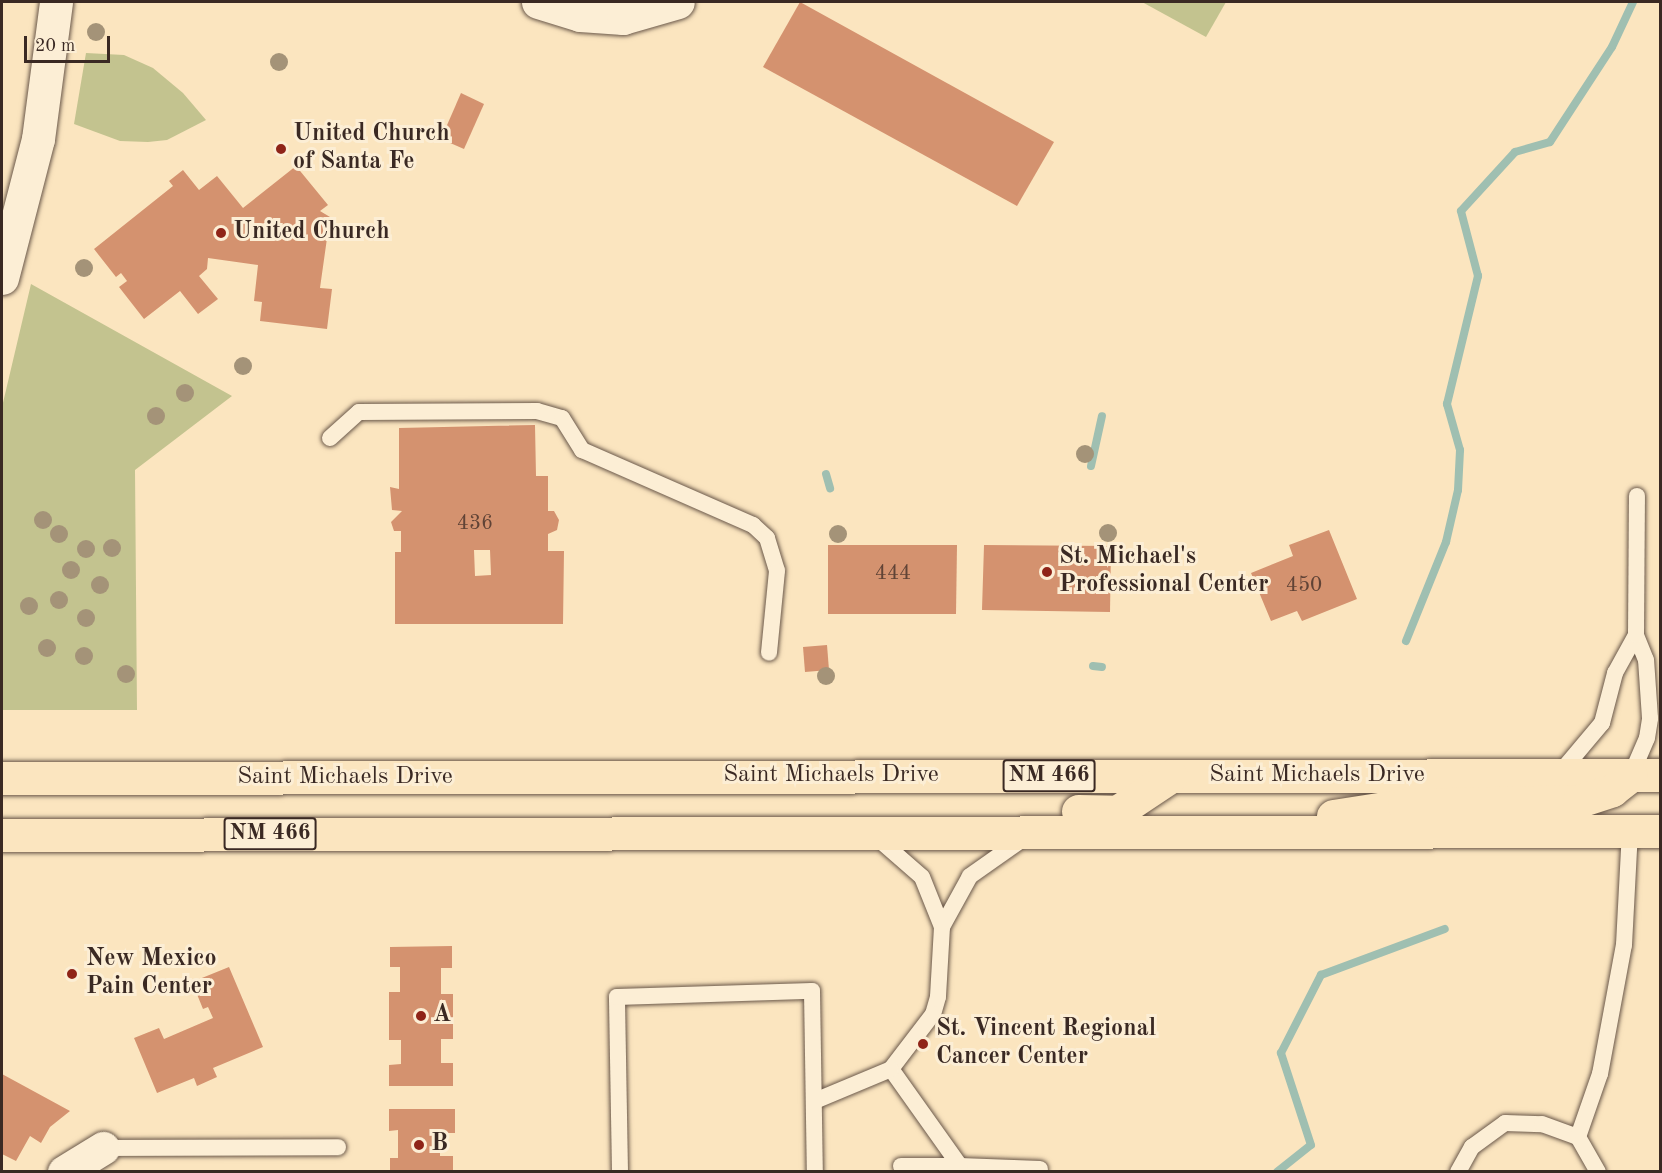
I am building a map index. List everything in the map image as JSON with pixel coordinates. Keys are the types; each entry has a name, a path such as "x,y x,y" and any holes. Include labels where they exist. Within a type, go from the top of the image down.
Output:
{"main road":[{"name":"Saint Michaels Drive","path":"2,778 1646,775"},
{"path":"1228,832 1404,805 1579,801 1646,775"},
{"path":"872,833 971,810 1117,812 1171,776"},
{"path":"1645,832 1660,810"},
{"name":"NM 466","path":"2,834 1645,832"}],"street":[{"path":"2,278 38,139 56,2"},
{"path":"538,2 580,15 622,18 678,2"},
{"path":"64,1172 104,1148"}],"lane":[{"path":"330,438 359,412 537,411 562,418 582,450 753,525 767,538 777,571 769,653"},
{"path":"1637,496 1636,635 1646,660 1650,718 1646,775"},
{"path":"1559,774 1602,723 1615,673 1636,635"},
{"path":"817,1100 891,1069 933,1014 938,997 942,927 969,876 1032,832"},
{"path":"1578,1137 1600,1074 1645,832"},
{"path":"872,833 922,877 942,927"},
{"path":"620,1172 617,998 812,991 817,1100 815,1172"},
{"path":"891,1069 960,1166"},
{"path":"1458,1172 1472,1147 1505,1124 1542,1124 1578,1137 1598,1172"},
{"path":"104,1148 338,1147"},
{"path":"901,1167 960,1166 1040,1169"}],"green space":[{"path":"1142,2 1226,2 1206,37"},
{"path":"86,53 124,55 153,68 183,93 206,120 167,140 148,142 120,141 74,124"},
{"path":"31,284 232,396 135,470 137,710 2,710 2,407"}],"building":[{"path":"800,2 1054,142 1017,206 763,67"},
{"path":"461,93 484,104 464,149 441,139"},
{"name":"United Church","path":"296,166 328,205 320,211 330,217 320,288 332,289 327,329 260,321 262,302 254,301 258,265 208,258 207,269 199,276 218,299 198,314 180,291 144,319 119,287 127,281 121,273 116,277 94,249 173,186 169,181 183,170 199,190 217,176 243,208"},
{"path":"535,425 536,476 548,476 548,511 554,511 559,520 557,530 548,534 548,551 564,551 563,624 395,624 395,552 401,552 401,531 394,531 391,522 402,511 392,510 390,487 399,489 399,428","holes":["474,550 490,550 491,575 475,576"]},
{"path":"1329,530 1357,599 1302,621 1297,611 1271,621 1251,573 1293,556 1289,545"},
{"path":"828,545 957,545 956,614 828,614"},
{"name":"St. Michael's Professional Center","path":"984,545 1111,546 1110,612 982,610"},
{"path":"827,645 829,670 805,672 803,647"},
{"name":"A","path":"452,946 452,968 441,968 441,994 453,994 453,1039 441,1039 441,1063 453,1063 453,1086 389,1086 389,1065 401,1064 401,1040 389,1040 389,992 400,992 400,967 390,967 390,947"},
{"path":"229,967 263,1047 213,1068 217,1077 197,1086 194,1078 157,1093 134,1038 159,1028 164,1039 213,1018 208,1007 203,1009 192,982"},
{"path":"2,1074 70,1111 50,1127 41,1143 30,1136 16,1161 2,1154"},
{"name":"B","path":"389,1109 455,1109 455,1133 440,1133 440,1156 453,1156 453,1172 390,1172 390,1158 398,1158 398,1130 389,1131"}],"waterway":[{"path":"1406,641 1446,542 1458,490 1460,450 1447,404 1478,276 1461,211 1515,152 1550,142 1612,47 1633,2"},
{"path":"1091,466 1102,416"},
{"path":"826,474 830,488"},
{"path":"1093,666 1102,667"},
{"path":"1277,1172 1311,1145 1281,1053 1321,975 1445,929"}],"place":[{"name":"United Church of Santa Fe","path":"281,149"},
{"name":"United Church","path":"221,233"},
{"name":"St. Michael's Professional Center","path":"1047,572"},
{"name":"New Mexico Pain Center","path":"72,974"},
{"name":"A","path":"421,1016"},
{"name":"St. Vincent Regional Cancer Center","path":"923,1044"},
{"name":"B","path":"419,1145"}]}
